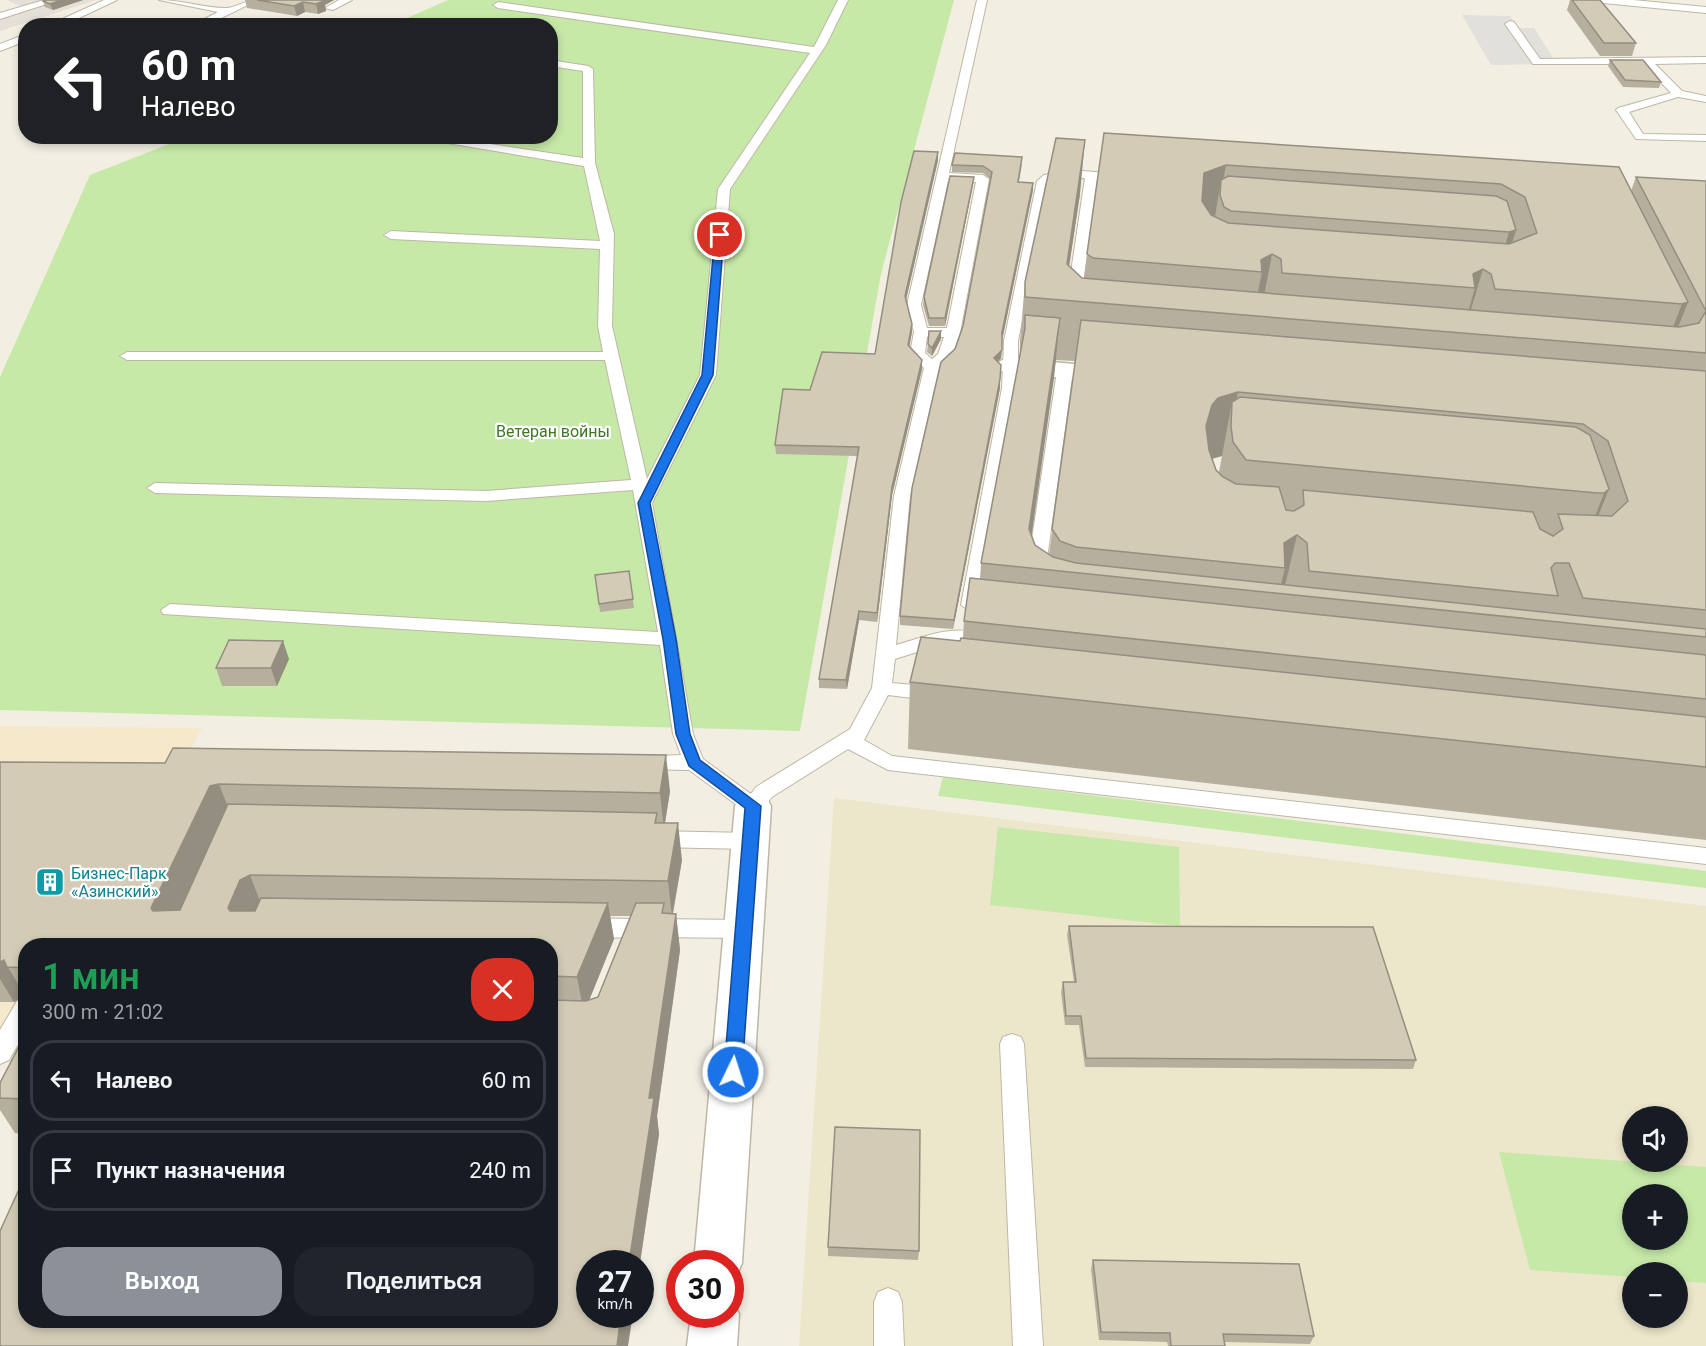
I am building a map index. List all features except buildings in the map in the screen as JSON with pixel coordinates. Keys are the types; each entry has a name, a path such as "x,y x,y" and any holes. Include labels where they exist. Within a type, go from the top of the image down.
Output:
{"street":[{"path":"1009,366 1138,377"},
{"path":"719,1250 752,824"},
{"path":"712,1346 713,1328"}],"lane":[{"path":"18,0 35,6"},
{"path":"0,16 54,0"},
{"path":"70,18 112,0"},
{"path":"164,0 229,11"},
{"path":"214,18 253,0"},
{"path":"330,8 346,0"},
{"path":"644,503 708,375 724,189 817,51 843,0"},
{"path":"932,367 917,354 921,332 914,305 982,0"},
{"path":"1602,0 1706,10"},
{"path":"498,5 817,51"},
{"path":"1510,24 1537,62 1706,60"},
{"path":"0,48 18,40"},
{"path":"1646,60 1678,94"},
{"path":"558,64 588,69 589,163 607,234 605,326 644,503 669,639 683,734 694,763 752,824"},
{"path":"1706,99 1678,94 1622,110 1640,137 1706,138"},
{"path":"464,144 589,163"},
{"path":"964,636 1010,388 1011,341 1044,179 1059,174 1138,180"},
{"path":"1072,317 1091,176"},
{"path":"752,824 764,792 858,734 882,688 902,496 932,367 945,356 953,333 983,179 942,177"},
{"path":"391,235 606,245"},
{"path":"921,332 953,333"},
{"path":"127,356 612,356"},
{"path":"1034,595 1065,371"},
{"path":"155,488 486,496 640,484"},
{"path":"170,610 669,639"},
{"path":"885,655 931,641 964,636 985,638"},
{"path":"882,688 958,696"},
{"path":"848,740 888,763 1706,856"},
{"path":"623,762 694,763"},
{"path":"633,839 752,824"},
{"path":"560,927 627,939 744,929"},
{"path":"0,1053 18,1022"},
{"path":"1012,1044 1028,1346"},
{"path":"888,1302 889,1346"}],"shaded area":[{"path":"6,0 96,0 40,18 18,18 18,25 0,31 0,12 20,6"},
{"path":"1462,15 1510,16 1517,28 1534,28 1557,64 1491,65"},
{"path":"0,726 202,728 88,938 18,938 18,1037 0,1037"},
{"path":"834,798 1706,906 1706,1346 799,1346"}],"green space":[{"name":"Ветеран войны","path":"448,0 954,0 881,274 800,731 0,710 0,377 90,175 169,144 558,144 558,18 407,18"},
{"path":"943,777 1706,871 1706,888 938,796"},
{"path":"998,827 1179,847 1180,926 990,905"},
{"path":"1499,1152 1622,1161 1622,1172 1688,1172 1688,1166 1706,1167 1706,1283 1688,1282 1688,1262 1622,1262 1622,1276 1530,1270"}],"place":[{"name":"Бизнес-Парк «Азинский»","path":"50,882"}],"route":[{"path":"720,235 708,375 644,503 669,639 683,734 694,763 753,806 733,1072"}]}
